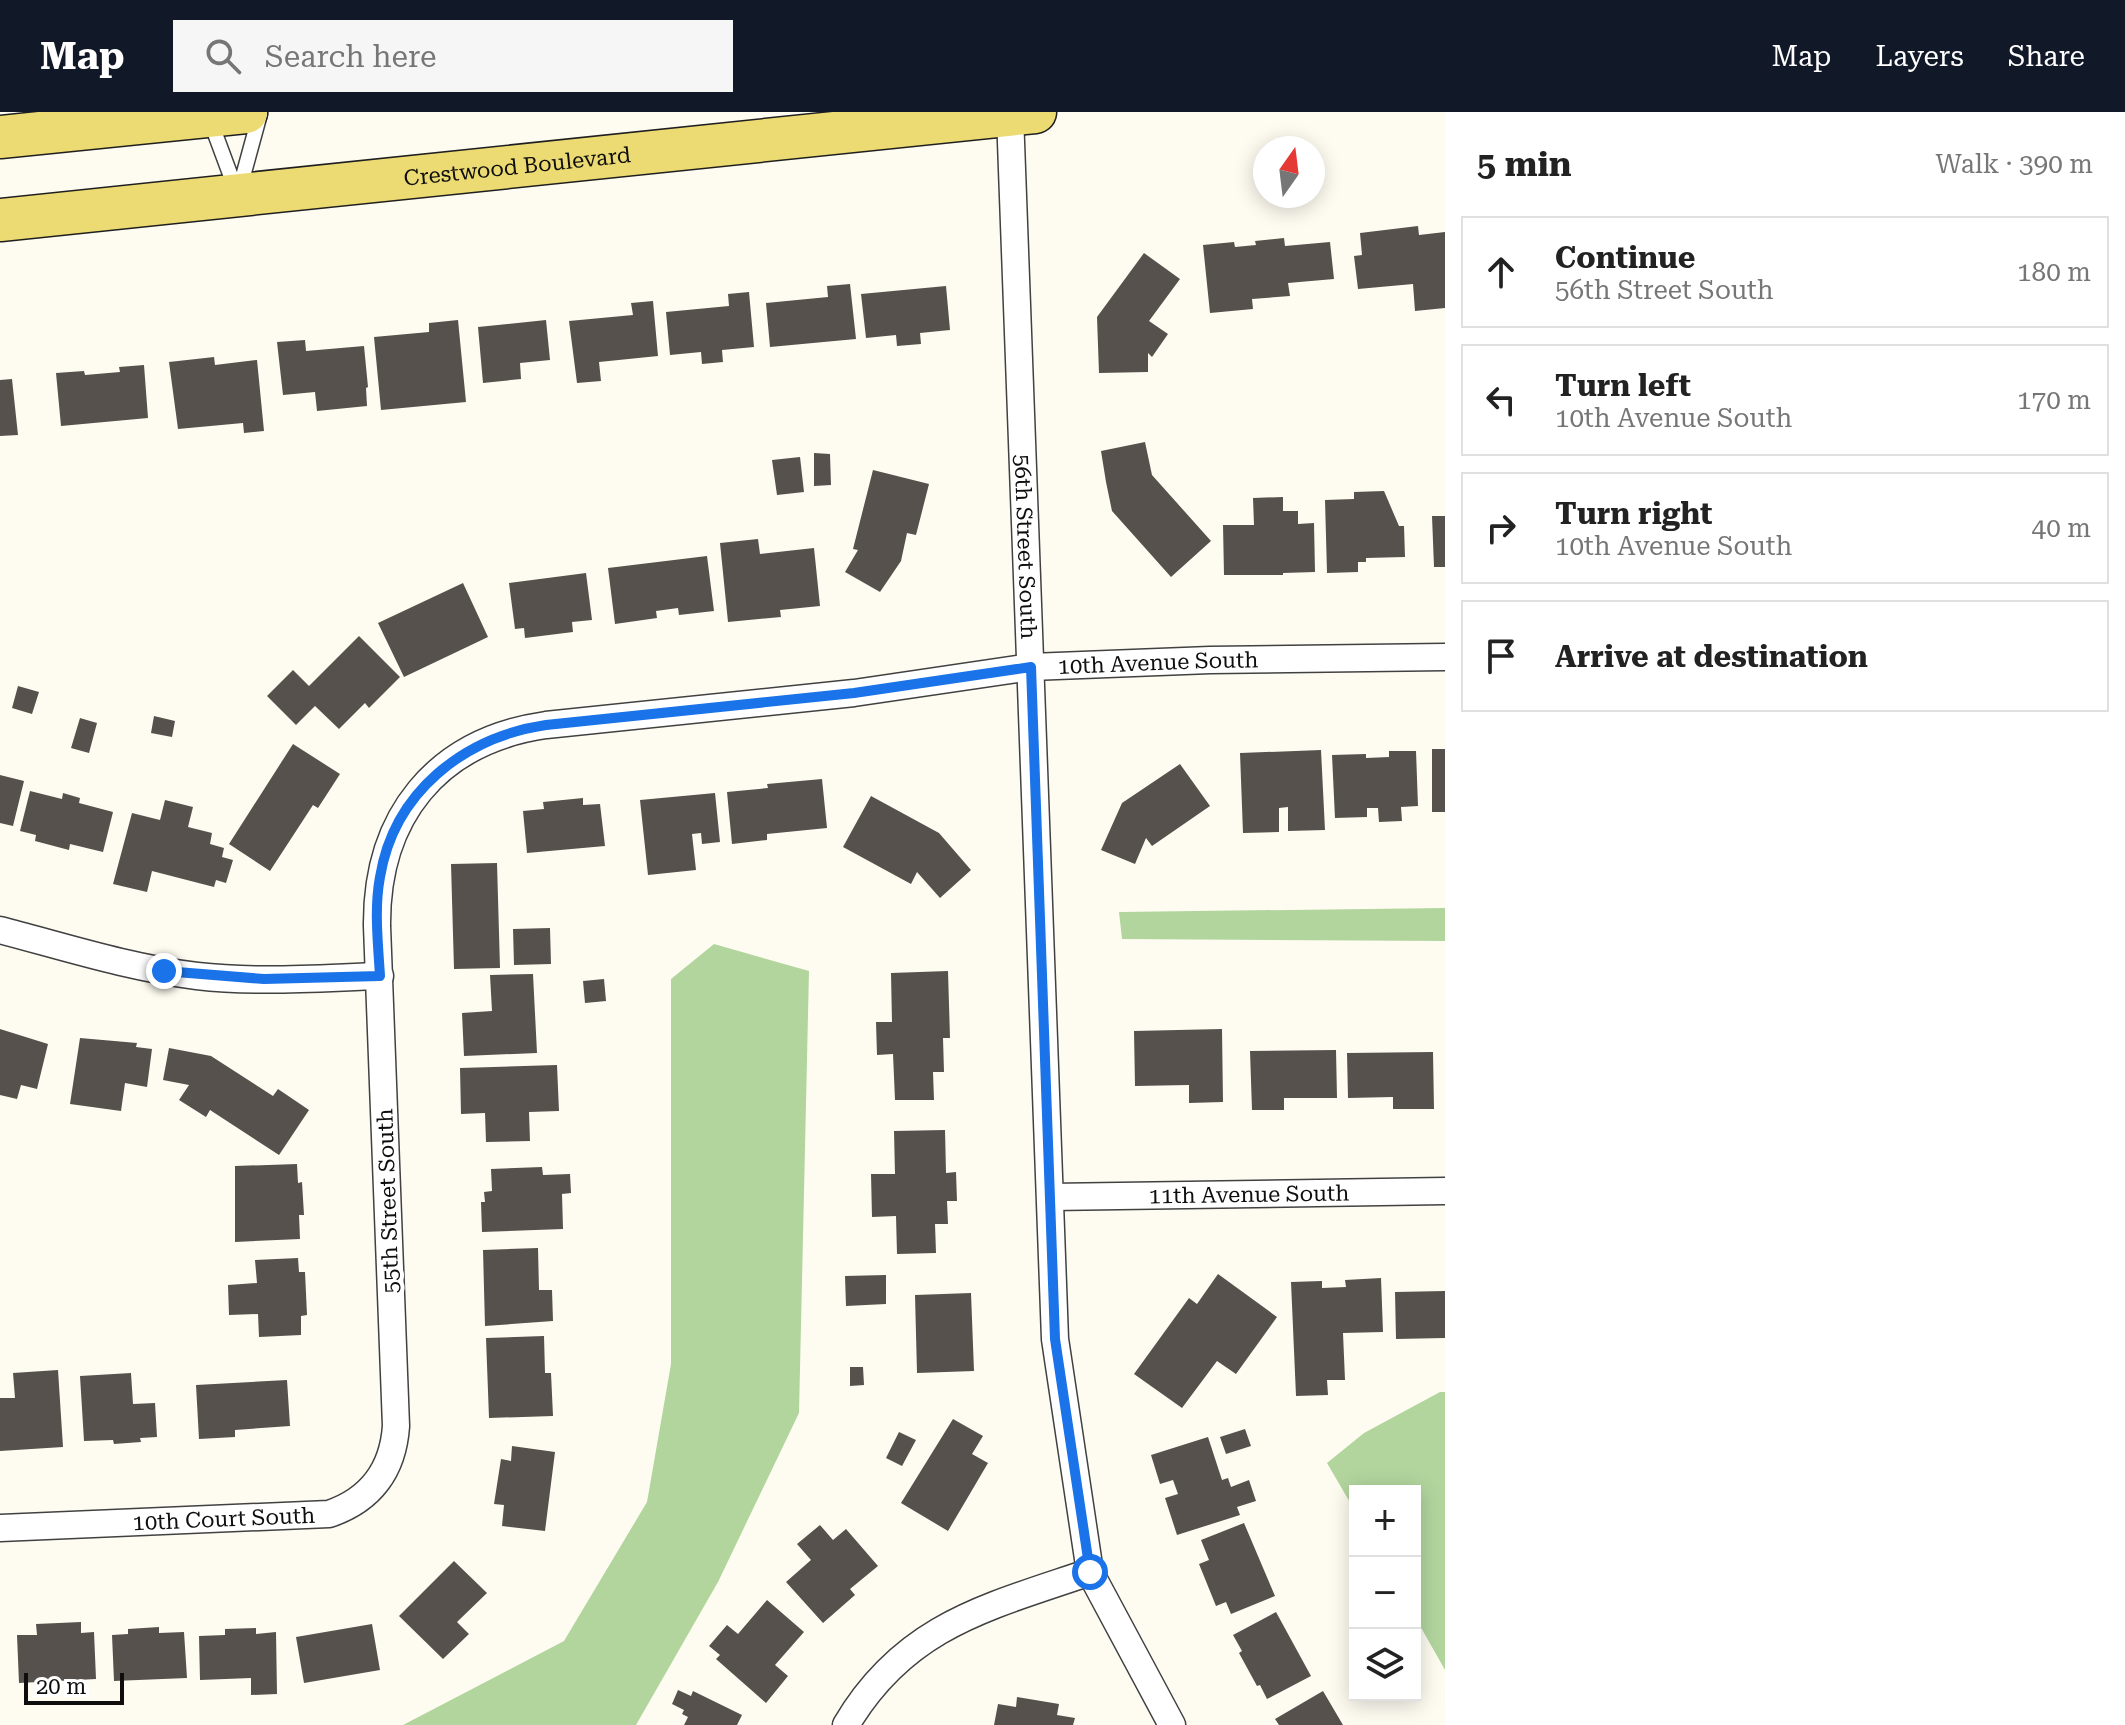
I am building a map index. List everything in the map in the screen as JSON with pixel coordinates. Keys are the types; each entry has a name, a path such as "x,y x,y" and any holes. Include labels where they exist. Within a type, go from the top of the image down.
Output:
{"main road":[{"path":"0,137 221,113"},
{"name":"Crestwood Boulevard","path":"0,220 1023,113"}],"street":[{"name":"56th Street South","path":"1023,113 1031,667 1055,1339 1090,1572 1172,1725"},
{"name":"10th Avenue South","path":"380,976 378,888 386,851 408,805 445,765 468,750 519,729 854,693 1031,667 1210,660 1445,657"},
{"path":"0,930 130,965 199,976 264,979 380,976"},
{"name":"55th Street South","path":"380,976 396,1426"},
{"name":"11th Avenue South","path":"1051,1197 1445,1191"},
{"name":"10th Court South","path":"0,1528 329,1514 359,1501 382,1477 395,1444 396,1426"},
{"path":"846,1725 867,1693 891,1667 944,1627 973,1612 1090,1572"}],"lane":[{"path":"238,195 260,112"},
{"path":"221,113 238,195"}],"green space":[{"path":"1445,908 1445,941 1122,939 1119,912"},
{"path":"714,944 809,971 799,1413 718,1582 636,1725 403,1725 564,1641 647,1502 671,1364 671,979"},
{"path":"1445,1392 1445,1670 1421,1628 1421,1485 1349,1485 1349,1501 1327,1463 1364,1433"}],"building":[{"path":"1418,226 1419,235 1445,232 1445,308 1415,311 1413,284 1358,289 1354,256 1362,255 1360,233"},
{"path":"1284,238 1285,246 1330,242 1334,279 1288,283 1290,296 1252,299 1253,309 1210,313 1203,245 1234,242 1235,247"},
{"path":"1144,253 1180,279 1149,321 1168,334 1152,357 1148,353 1148,372 1099,373 1097,317"},
{"path":"850,284 856,339 770,347 766,303 828,297 827,286"},
{"path":"946,286 950,330 920,333 921,344 897,346 896,335 866,338 861,294"},
{"path":"749,292 754,347 722,350 723,362 702,364 701,352 670,355 666,312 729,306 728,294"},
{"path":"653,301 658,356 599,362 601,381 577,383 569,321 633,315 631,303"},
{"path":"458,320 466,402 381,410 374,337 429,332 429,323"},
{"path":"546,320 550,360 520,363 521,379 483,383 478,327"},
{"path":"305,340 306,351 364,346 367,406 317,411 315,392 283,395 277,342"},
{"path":"214,357 215,365 257,360 264,431 244,433 243,423 178,429 169,362"},
{"path":"144,365 148,418 61,426 56,373 84,371 85,375 120,372 119,367"},
{"path":"12,379 18,435 0,436 0,380"},
{"path":"1145,442 1152,475 1211,541 1171,577 1112,511 1106,482 1101,451"},
{"path":"814,453 830,454 831,485 814,486"},
{"path":"800,457 804,492 777,495 772,460"},
{"path":"873,470 929,484 916,535 907,533 901,561 880,592 845,572 858,550 853,549"},
{"path":"1384,491 1399,526 1404,526 1405,557 1366,558 1366,562 1358,562 1358,572 1327,573 1325,500 1354,499 1354,492"},
{"path":"1283,497 1283,511 1298,511 1298,524 1314,523 1315,572 1224,575 1223,525 1254,525 1253,498"},
{"path":"1432,516 1445,516 1445,567 1434,567"},
{"path":"758,539 760,554 814,548 820,606 780,610 781,617 728,622 720,543"},
{"path":"707,556 714,611 679,615 678,608 656,611 657,618 615,624 608,568"},
{"path":"586,573 592,620 572,622 573,632 525,638 524,628 515,629 509,583"},
{"path":"463,583 488,637 404,677 378,623"},
{"path":"359,636 400,677 369,708 365,703 339,729 315,706 296,725 267,696 293,670 309,686"},
{"path":"18,686 39,692 32,714 12,708"},
{"path":"154,716 175,721 172,737 151,733"},
{"path":"80,718 97,723 89,753 71,748"},
{"path":"293,744 340,774 318,808 313,805 270,871 229,844"},
{"path":"1432,749 1445,749 1445,812 1432,812"},
{"path":"1321,750 1325,830 1288,831 1288,807 1279,808 1279,832 1243,833 1240,753"},
{"path":"1389,751 1416,751 1418,806 1401,807 1402,821 1379,822 1378,808 1367,808 1367,817 1335,818 1332,755 1389,757"},
{"path":"1180,764 1210,806 1152,846 1146,838 1135,864 1101,850 1122,803"},
{"path":"0,775 24,781 13,826 0,823"},
{"path":"822,779 827,828 767,834 767,840 732,844 727,792 768,788 767,784"},
{"path":"30,791 62,799 63,793 80,798 79,803 113,812 103,852 70,844 69,850 35,841 36,835 20,831"},
{"path":"715,793 720,842 702,844 701,833 692,834 696,870 648,875 640,800"},
{"path":"871,796 939,833 971,870 940,898 917,872 911,884 843,847"},
{"path":"583,798 583,805 600,804 605,846 527,853 523,811 544,809 543,802"},
{"path":"165,800 193,807 188,827 212,833 210,844 224,848 222,857 233,860 226,883 216,880 214,887 152,871 147,892 113,884 132,813 160,820"},
{"path":"497,863 500,968 454,969 451,864"},
{"path":"550,928 551,964 514,965 513,929"},
{"path":"948,971 950,1038 943,1038 944,1072 933,1072 934,1100 895,1100 893,1054 877,1055 876,1022 892,1022 891,973"},
{"path":"533,974 537,1053 464,1056 462,1013 492,1011 490,975"},
{"path":"604,979 606,1001 585,1003 583,981"},
{"path":"0,1029 48,1044 37,1089 21,1085 17,1099 0,1095"},
{"path":"1222,1029 1223,1102 1189,1103 1189,1085 1135,1086 1134,1031"},
{"path":"80,1038 137,1043 136,1047 152,1049 147,1087 125,1083 121,1111 70,1104"},
{"path":"169,1048 211,1056 273,1096 278,1089 309,1110 279,1155 210,1110 206,1117 179,1100 189,1085 163,1080"},
{"path":"1336,1050 1337,1098 1284,1098 1284,1110 1252,1110 1250,1051"},
{"path":"1433,1052 1434,1109 1393,1109 1393,1097 1348,1098 1347,1053"},
{"path":"557,1065 559,1111 529,1112 530,1141 486,1142 485,1113 461,1114 460,1068"},
{"path":"945,1130 946,1173 956,1172 957,1201 947,1201 948,1224 935,1224 936,1253 897,1254 896,1216 872,1217 871,1174 895,1174 894,1131"},
{"path":"297,1164 298,1183 302,1182 304,1215 299,1215 300,1239 235,1242 235,1166"},
{"path":"542,1167 543,1175 570,1174 571,1193 562,1194 563,1229 482,1232 481,1202 485,1202 484,1192 492,1191 491,1169"},
{"path":"538,1248 539,1290 552,1290 553,1321 485,1326 483,1250"},
{"path":"298,1258 299,1272 305,1272 307,1315 301,1316 301,1335 259,1337 258,1314 229,1315 228,1285 257,1283 255,1260"},
{"path":"1218,1274 1277,1317 1236,1374 1217,1361 1182,1408 1134,1374 1189,1298 1197,1304"},
{"path":"886,1275 886,1304 846,1306 845,1276"},
{"path":"1381,1278 1383,1332 1343,1333 1345,1380 1327,1380 1328,1395 1296,1396 1291,1282 1322,1281 1322,1288 1346,1287 1345,1280"},
{"path":"1445,1291 1445,1338 1396,1339 1395,1292"},
{"path":"971,1293 974,1371 917,1373 915,1295"},
{"path":"544,1336 545,1373 551,1373 553,1416 489,1418 486,1338"},
{"path":"850,1367 863,1367 864,1385 850,1386"},
{"path":"58,1370 63,1447 0,1451 0,1398 15,1398 13,1373"},
{"path":"131,1373 133,1404 155,1403 157,1437 114,1444 113,1440 84,1441 80,1376"},
{"path":"287,1380 290,1426 235,1430 235,1437 199,1439 196,1385"},
{"path":"953,1419 983,1436 972,1454 988,1463 948,1531 901,1503"},
{"path":"1245,1429 1251,1446 1226,1454 1220,1437"},
{"path":"899,1432 916,1440 902,1466 886,1458"},
{"path":"1208,1437 1222,1480 1228,1478 1231,1487 1249,1480 1256,1501 1237,1507 1240,1515 1177,1535 1165,1498 1178,1494 1173,1480 1160,1484 1151,1455"},
{"path":"512,1446 555,1452 545,1531 502,1526 504,1505 494,1504 501,1459 511,1461"},
{"path":"1244,1523 1275,1596 1231,1614 1226,1602 1216,1606 1199,1564 1209,1560 1201,1540"},
{"path":"820,1525 833,1540 846,1529 878,1566 850,1589 855,1595 823,1623 786,1582 811,1560 797,1544"},
{"path":"454,1561 487,1593 457,1622 469,1634 443,1659 399,1616"},
{"path":"767,1600 804,1632 775,1665 788,1676 766,1703 716,1659 720,1655 709,1646 727,1625 738,1634"},
{"path":"1276,1612 1311,1676 1267,1699 1239,1653 1242,1651 1233,1635"},
{"path":"81,1622 81,1633 94,1632 96,1679 19,1683 17,1635 37,1635 36,1624"},
{"path":"372,1624 380,1670 304,1683 296,1637"},
{"path":"159,1627 159,1633 184,1632 187,1678 114,1681 112,1635 128,1634 128,1629"},
{"path":"256,1628 256,1634 276,1632 277,1694 251,1695 251,1678 200,1680 199,1636 225,1635 225,1629"},
{"path":"678,1690 691,1696 693,1691 742,1715 737,1725 684,1725 688,1717 682,1714 684,1710 672,1704"},
{"path":"1323,1691 1343,1725 1279,1725 1275,1719"},
{"path":"1017,1697 1059,1704 1057,1715 1075,1718 1073,1725 994,1725 998,1704 1016,1707"}],"route":[{"path":"164,971 231,979 380,976 377,901 386,851 396,828 408,805 445,765 493,738 519,729 546,725 854,693 1031,667 1055,1339 1090,1572"}]}
